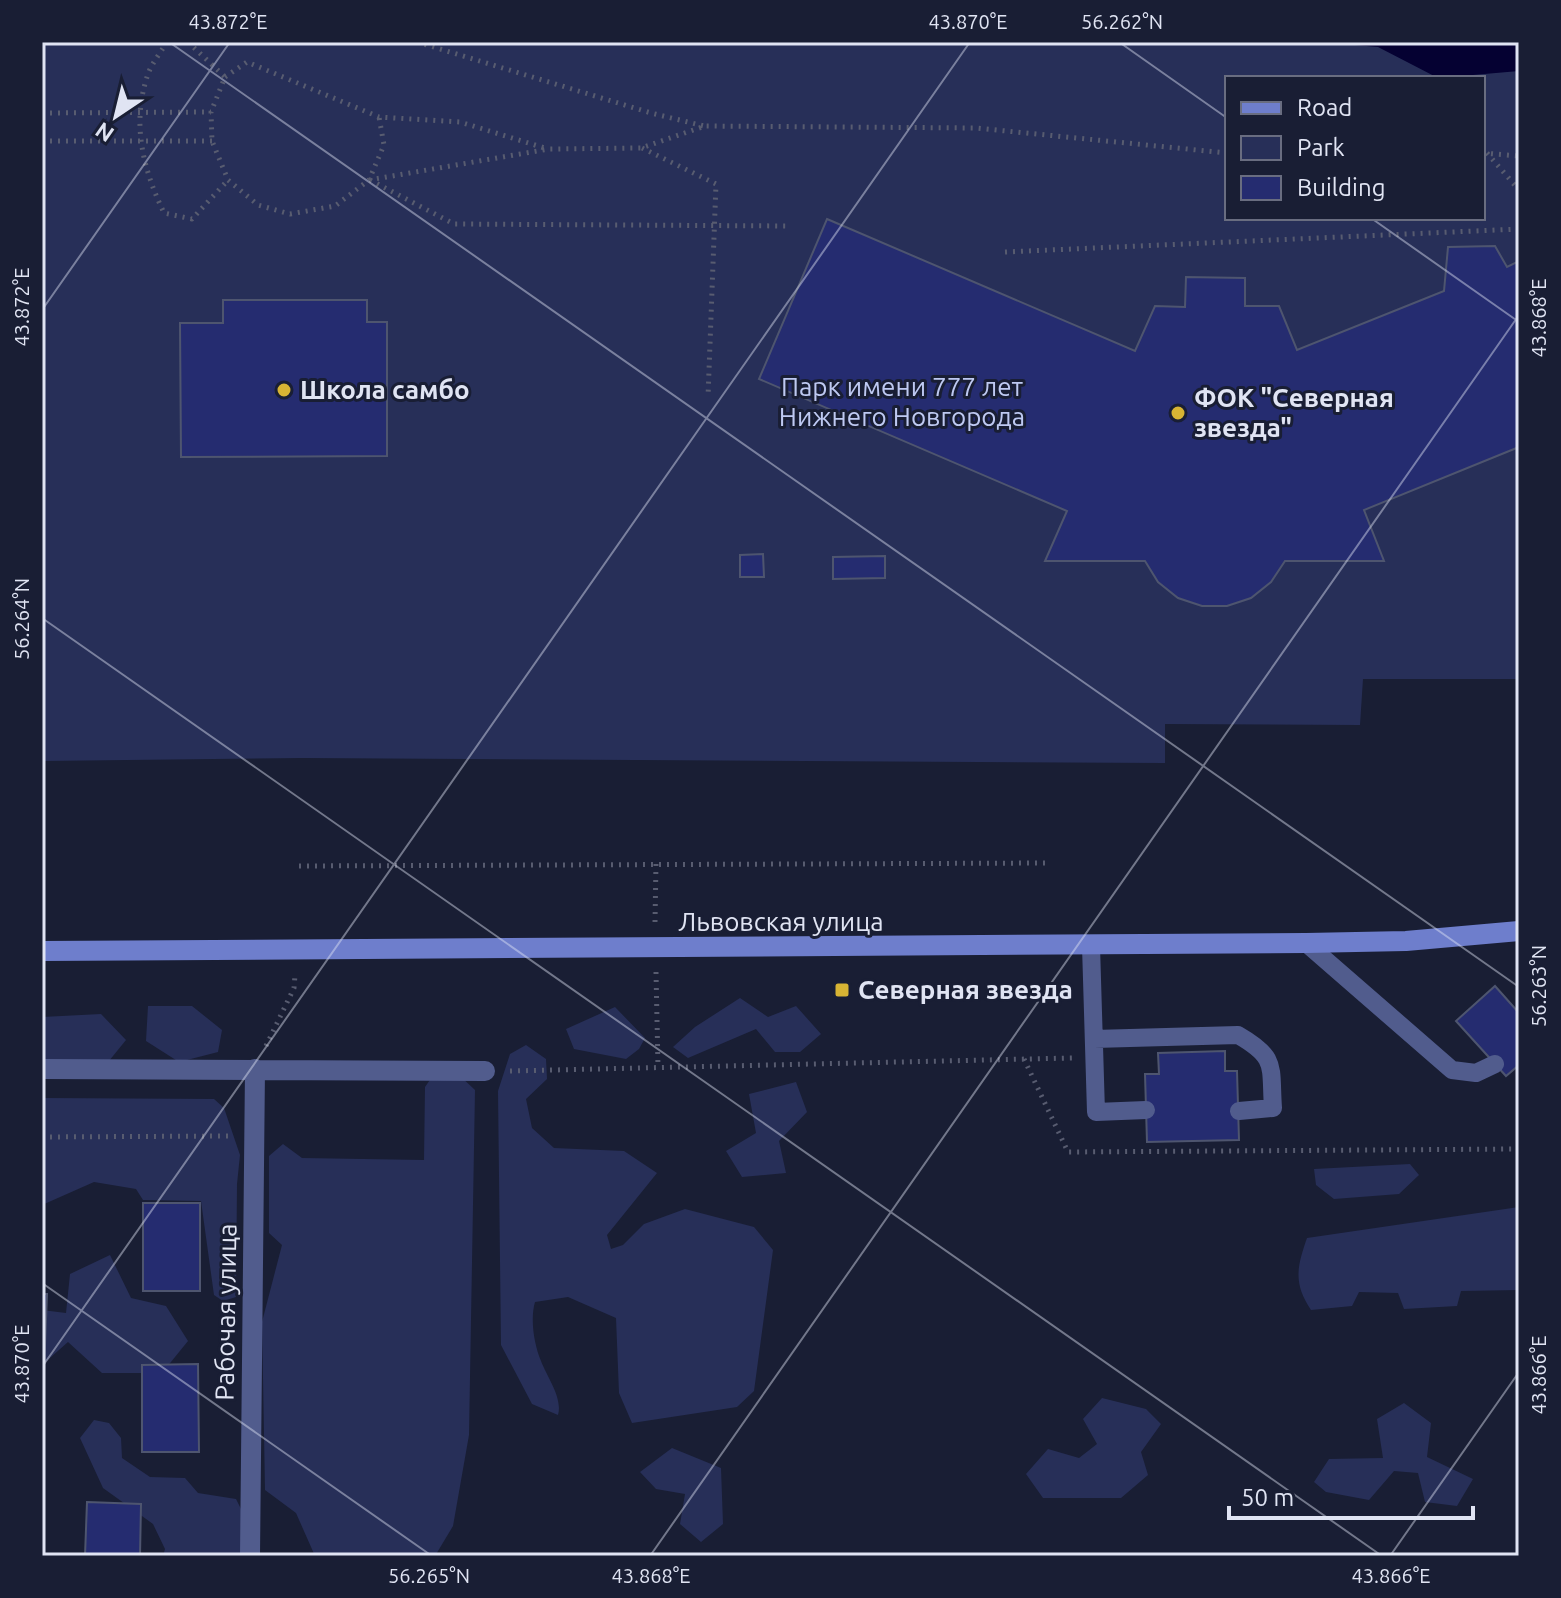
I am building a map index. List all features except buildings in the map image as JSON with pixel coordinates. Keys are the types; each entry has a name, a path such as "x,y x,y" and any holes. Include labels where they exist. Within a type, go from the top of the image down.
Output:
{"main road":[{"name":"Львовская улица","path":"42,951 1091,946 1406,941 1519,931"}],"street":[{"path":"42,1069 485,1071"},
{"name":"Рабочая улица","path":"250,1556 255,1069"}],"lane":[{"path":"1306,943 1452,1070 1476,1073 1495,1064"},
{"path":"1091,946 1096,1112 1146,1110"},
{"path":"1094,1048 1238,1035 1258,1046 1270,1061 1273,1108 1239,1111"}],"path":[{"path":"167,42 148,73 139,113 140,141 148,180 164,213 192,219 228,180"},
{"path":"188,42 225,77"},
{"path":"417,42 651,113 705,126 976,128 1225,153"},
{"path":"549,149 460,122 379,117 247,62 225,77 211,112 212,141 228,180 258,205 290,214 335,206 369,180 549,149 641,148 705,126"},
{"path":"42,113 211,112"},
{"path":"369,180 384,145 379,117"},
{"path":"42,141 212,141"},
{"path":"641,148 716,184 708,397"},
{"path":"1485,153 1519,156"},
{"path":"1485,153 1519,190"},
{"path":"369,180 454,224 789,226"},
{"path":"1005,252 1519,229"},
{"path":"299,866 1045,863"},
{"path":"255,1069 294,988 296,950"},
{"path":"485,1071 1024,1059 1094,1048"},
{"path":"1024,1059 1068,1152 1519,1149"},
{"path":"42,1137 254,1136"}],"green space":[{"name":"Парк имени 777 лет Нижнего Новгорода","path":"42,42 1519,42 1519,679 1363,679 1360,725 1165,724 1165,763 303,758 42,761"},
{"path":"740,998 768,1017 796,1006 821,1034 800,1052 775,1052 756,1029 688,1058 673,1047 695,1027"},
{"path":"148,1006 192,1006 222,1030 218,1052 179,1062 146,1041"},
{"path":"615,1007 645,1038 639,1049 626,1059 574,1049 566,1029"},
{"path":"101,1014 126,1040 100,1072 42,1075 42,1017"},
{"path":"526,1045 546,1059 547,1079 526,1099 532,1128 554,1148 624,1151 657,1173 607,1235 611,1249 623,1245 644,1224 685,1209 754,1227 773,1250 754,1391 737,1407 632,1423 619,1393 616,1318 568,1297 535,1302 535,1339 556,1395 558,1415 532,1404 501,1345 498,1091 510,1054"},
{"path":"434,1074 458,1074 475,1090 469,1435 453,1526 435,1556 315,1556 296,1513 265,1490 262,1322 282,1245 269,1233 269,1156 283,1144 302,1158 424,1160 425,1087"},
{"path":"796,1082 807,1112 779,1141 786,1173 742,1177 726,1151 756,1133 749,1094"},
{"path":"42,1098 214,1099 224,1108 240,1155 236,1297 223,1301 214,1295 201,1201 143,1200 136,1189 94,1182 42,1205"},
{"path":"1410,1164 1419,1175 1399,1194 1334,1199 1316,1185 1314,1169"},
{"path":"1519,1207 1519,1290 1461,1291 1457,1306 1404,1309 1398,1293 1359,1292 1352,1306 1311,1310 1301,1291 1299,1266 1307,1238"},
{"path":"110,1255 131,1298 166,1306 188,1341 162,1373 102,1373 68,1342 42,1365 42,1310 66,1313 70,1274"},
{"path":"1102,1398 1146,1409 1161,1424 1141,1452 1148,1475 1121,1498 1043,1498 1026,1474 1048,1449 1079,1458 1097,1444 1083,1419"},
{"path":"1404,1403 1431,1423 1427,1457 1473,1479 1457,1506 1425,1502 1418,1473 1394,1471 1369,1500 1326,1492 1314,1482 1329,1459 1383,1458 1377,1419"},
{"path":"94,1420 109,1423 121,1438 122,1458 150,1477 185,1478 198,1493 236,1499 244,1515 244,1556 163,1556 165,1549 153,1524 103,1488 80,1438"},
{"path":"672,1448 721,1468 723,1524 701,1542 680,1524 685,1494 656,1489 640,1472"}],"shaded area":[{"path":"1320,42 1519,42 1519,71 1434,76 1378,47"}],"place":[{"name":"Школа самбо","path":"284,390"},
{"name":"ФОК \"Северная звезда\"","path":"1178,413"},
{"name":"Северная звезда","path":"842,990"}]}
